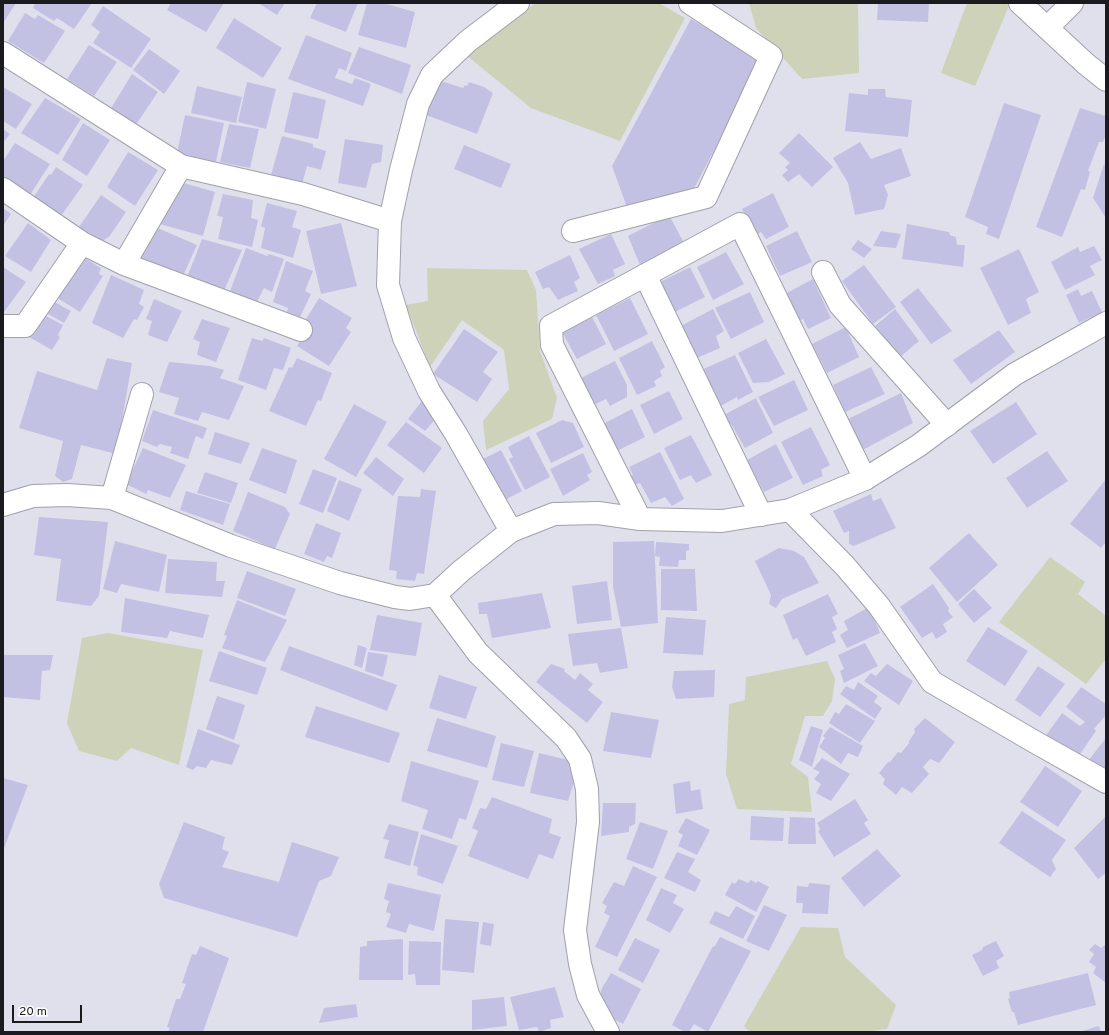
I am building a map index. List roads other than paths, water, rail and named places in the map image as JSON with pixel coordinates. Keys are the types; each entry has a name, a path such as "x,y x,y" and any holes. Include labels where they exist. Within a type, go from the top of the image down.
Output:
{"street":[{"path":"573,230 706,197 771,56 690,3"},
{"path":"1020,3 1086,64 1106,80"},
{"path":"1047,28 1072,3"},
{"path":"509,5 432,75 418,104 390,221 388,285 404,338 429,392 456,434 510,531"},
{"path":"3,52 180,166 303,194 390,221"},
{"path":"124,264 180,166"},
{"path":"3,189 82,243 124,264 301,330"},
{"path":"640,519 552,345 551,326 740,224 865,479"},
{"path":"3,326 25,326 82,243"},
{"path":"823,272 840,304 946,425"},
{"path":"645,275 761,515"},
{"path":"3,505 34,496 68,495 112,498 231,546 340,583 410,600 435,595 461,571 510,531 554,514 598,513 640,519 722,522 790,510 865,479 918,446 1015,374 1106,323"},
{"path":"112,498 142,394"},
{"path":"790,510 845,566 879,606 932,682 1106,782"},
{"path":"435,595 478,653 566,738 580,759 587,789 588,822 575,930 580,964 588,995 608,1032"}]}
